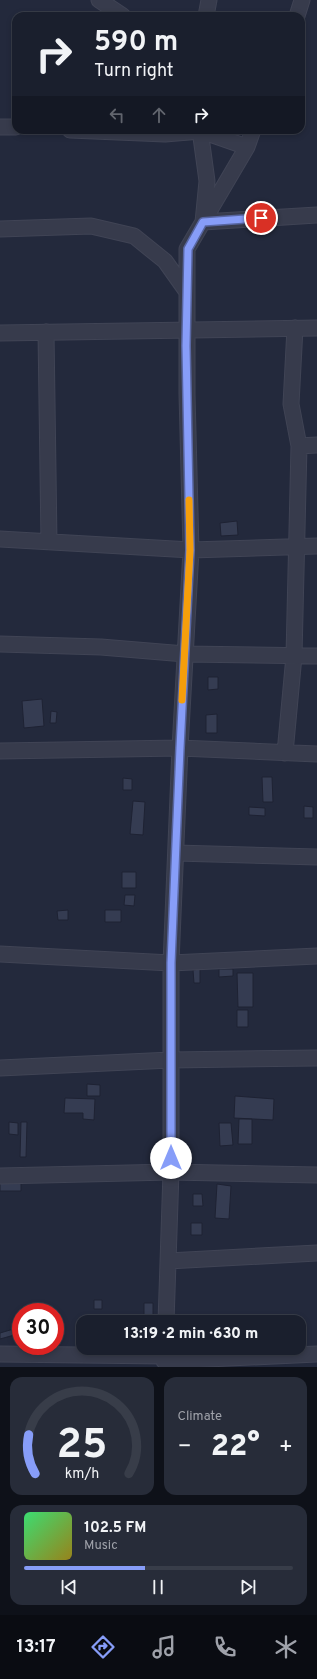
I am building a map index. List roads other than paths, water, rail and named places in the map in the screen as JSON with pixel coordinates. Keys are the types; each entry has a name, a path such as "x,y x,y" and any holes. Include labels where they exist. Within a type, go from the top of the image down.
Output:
{"street":[{"path":"99,0 117,12"},
{"path":"207,12 209,0"},
{"path":"298,12 302,0"},
{"path":"0,126 12,127"},
{"path":"201,134 207,181 203,222"},
{"path":"210,134 247,147"},
{"path":"166,1315 171,1172 171,963 190,550 186,330 188,249 247,147 252,134"},
{"path":"203,222 317,215"},
{"path":"0,229 91,226 134,236 165,261 187,292"},
{"path":"285,753 294,656 300,446 291,404 295,328"},
{"path":"0,333 317,328"},
{"path":"46,332 49,542"},
{"path":"300,446 317,445"},
{"path":"0,539 190,550 317,546"},
{"path":"0,644 101,647 185,654 317,656"},
{"path":"0,751 180,748 317,754"},
{"path":"176,854 317,857"},
{"path":"0,954 171,963 317,956"},
{"path":"0,1068 171,1060 317,1058"},
{"path":"0,1176 171,1172 317,1175"},
{"path":"168,1261 317,1253"},
{"path":"0,1354 164,1358 317,1354"}]}
